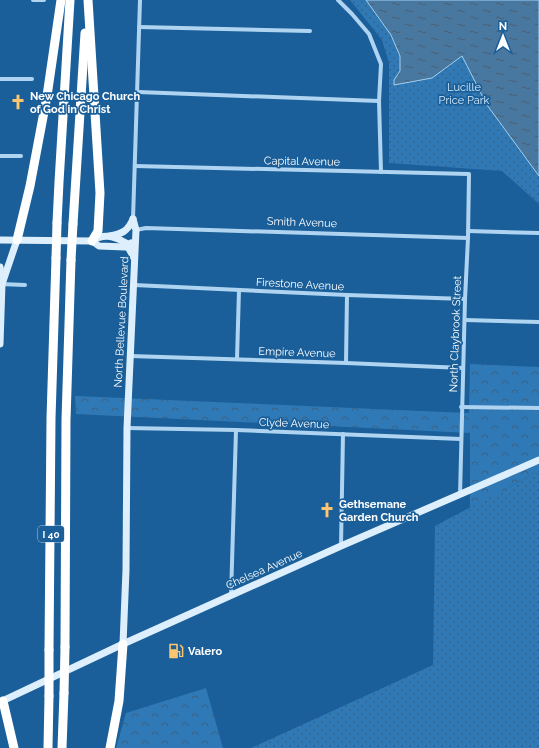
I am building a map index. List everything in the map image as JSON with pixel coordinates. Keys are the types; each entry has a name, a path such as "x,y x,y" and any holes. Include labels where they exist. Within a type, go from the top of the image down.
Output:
{"highway":[{"path":"17,240 30,186 47,96 61,0"},
{"name":"I 40","path":"48,748 51,418 57,223 70,0"},
{"path":"87,0 100,193 98,230 92,241"},
{"name":"I 40","path":"62,748 65,647 66,420 71,260 76,152 87,0"},
{"path":"110,748 119,701 123,644"},
{"path":"1,699 14,748"}],"main road":[{"path":"92,241 99,236 123,233 129,227 133,219"},
{"name":"North Bellevue Boulevard","path":"123,644 126,570 127,428 136,233 133,219"},
{"path":"0,240 92,241 99,246 125,247 128,246 136,233"},
{"path":"107,236 122,241 128,246 135,259"},
{"path":"1,284 17,240"},
{"path":"0,267 0,344"},
{"name":"Chelsea Avenue","path":"1,699 341,546 539,460"}],"street":[{"path":"33,0 44,0"},
{"name":"North Bellevue Boulevard","path":"133,219 140,0"},
{"path":"338,0 369,34 381,64 381,172"},
{"path":"139,26 310,31"},
{"path":"0,78 32,78"},
{"path":"138,92 380,101"},
{"path":"0,156 21,156"},
{"name":"Capital Avenue","path":"135,166 469,174"},
{"name":"North Claybrook Street","path":"460,495 469,174"},
{"name":"Smith Avenue","path":"136,233 146,228 468,238"},
{"path":"468,231 539,233"},
{"path":"1,284 25,285"},
{"name":"Firestone Avenue","path":"134,286 465,299"},
{"path":"237,359 239,290"},
{"path":"346,363 347,295"},
{"path":"465,320 539,322"},
{"name":"Empire Avenue","path":"130,356 463,368"},
{"path":"462,407 539,408"},
{"name":"Clyde Avenue","path":"127,428 236,430 461,439"},
{"path":"231,596 236,430"},
{"path":"341,546 343,434"}],"green space":[{"name":"Lucille Price Park","path":"350,0 539,0 539,204 502,171 389,163 389,63 382,40"},
{"path":"470,364 539,367 539,471 470,508 470,433 76,414 75,396 469,413"},
{"path":"539,471 539,748 251,748 433,665 435,526"},
{"path":"206,688 223,748 116,748 126,713"}],"water":[{"path":"366,0 539,0 539,176 487,105 462,56 432,78 394,85 394,80 400,71 400,56 391,35"}],"place":[{"name":"New Chicago Church of God in Christ","path":"18,102"},
{"name":"Gethsemane Garden Church","path":"327,510"},
{"name":"Valero","path":"176,651"}]}
